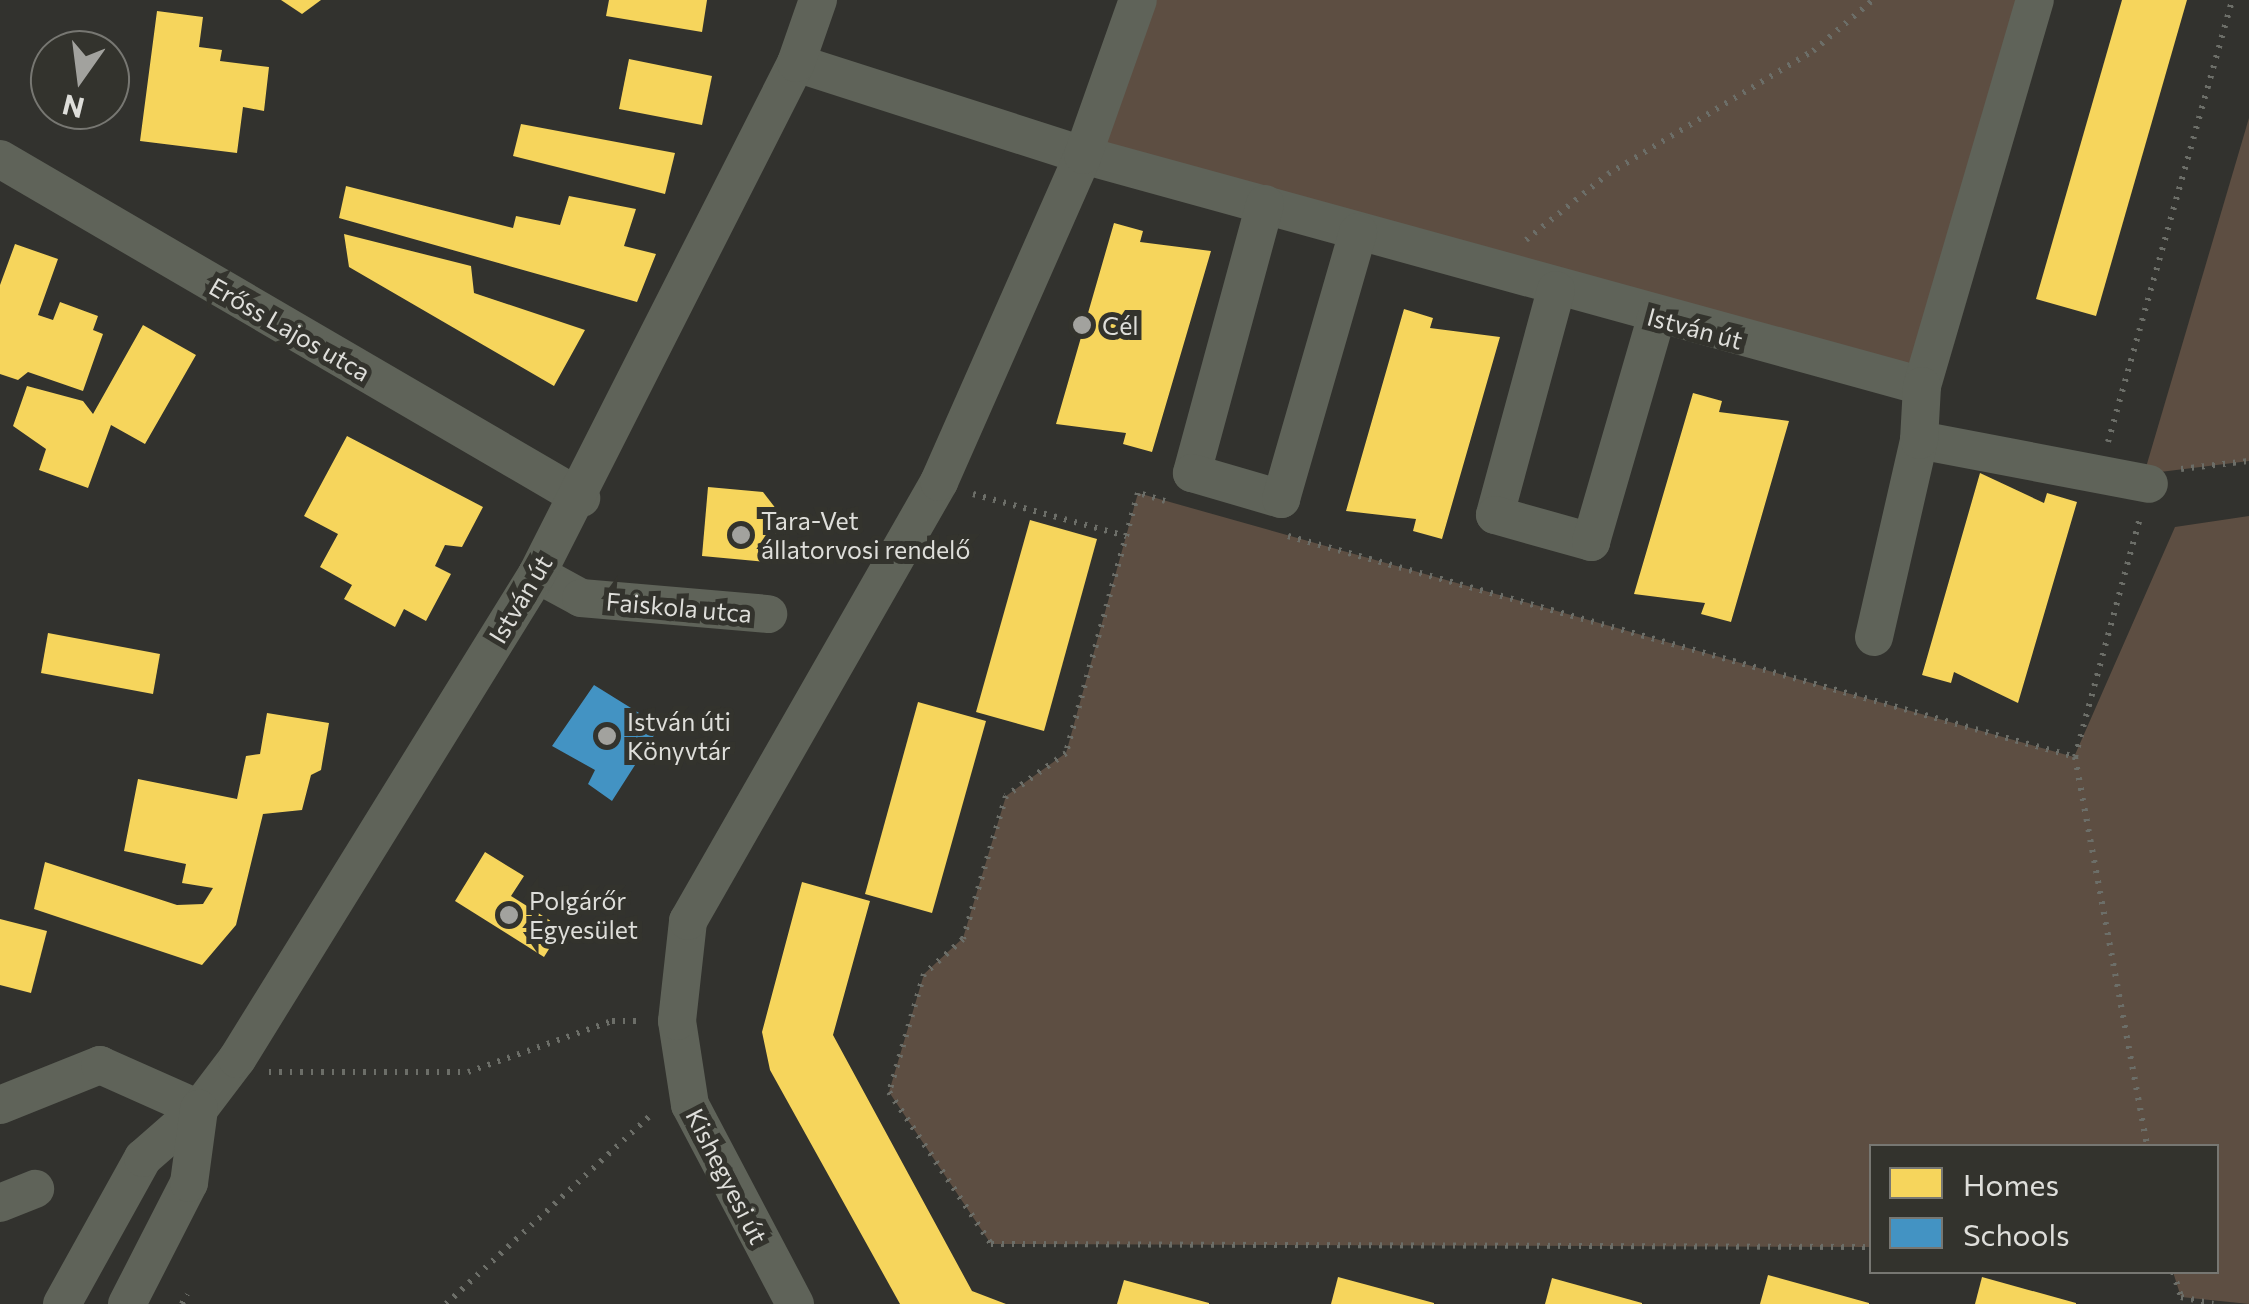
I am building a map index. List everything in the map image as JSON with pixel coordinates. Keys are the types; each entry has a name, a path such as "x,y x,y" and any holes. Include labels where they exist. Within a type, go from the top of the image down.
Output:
{"street":[{"name":"István út","path":"62,1304 143,1158 199,1109 237,1059 537,574 580,498 796,63 818,0"},
{"path":"939,482 1083,155 1138,0"},
{"path":"1874,637 1919,440 1922,386 2035,0"},
{"name":"István út","path":"796,63 1083,155 1656,318 1922,386"},
{"name":"Erőss Lajos utca","path":"0,160 580,498"},
{"path":"1265,204 1192,473 1281,498 1358,232"},
{"path":"1556,290 1495,515 1591,542 1656,318"},
{"path":"1919,440 2146,479"},
{"name":"Kishegyesi út","path":"795,1304 690,1105 677,1021 688,921 939,482"},
{"name":"Faiskola utca","path":"537,574 580,598 768,614"},
{"path":"0,1106 100,1065 199,1109"},
{"name":"István út","path":"127,1304 189,1183 199,1109"},
{"path":"0,1203 35,1189"}],"path":[{"path":"1490,270 1608,174 1813,52 1873,0"},
{"path":"2232,0 2102,462 2146,479 2249,462"},
{"path":"2146,479 2075,757 2147,1144"},
{"path":"939,482 1126,536"},
{"path":"1176,504 1138,493 1066,753 1006,796 963,938 924,974 889,1092 992,1244 1869,1247"},
{"path":"1272,531 2075,757"},
{"path":"237,1059 283,1077 426,1076 468,1072 612,1021 677,1021"},
{"path":"446,1304 597,1173 641,1114 690,1105"},
{"path":"2174,1274 2181,1297 2214,1304"},
{"path":"182,1304 187,1294"}],"shaded area":[{"path":"1138,0 2037,0 1922,386 1083,155"},
{"path":"2249,118 2249,461 2144,474"},
{"path":"1138,493 2074,757 2175,527 2249,516 2249,1304 2181,1297 2174,1274 2219,1274 2219,1144 1869,1144 1869,1247 991,1244 889,1092 924,974 963,938 1006,796 1066,753"}],"building: Homes":[{"path":"281,0 321,0 302,14"},
{"path":"609,0 707,0 702,32 606,16"},
{"path":"2122,0 2187,0 2096,316 2036,299"},
{"path":"157,11 203,17 199,47 222,50 220,61 269,67 264,111 243,107 237,153 140,141"},
{"path":"629,59 712,76 702,125 619,109"},
{"path":"521,124 675,153 665,194 513,156"},
{"path":"346,186 513,228 516,216 560,225 569,196 636,209 624,246 656,254 637,302 339,218"},
{"path":"1114,223 1143,231 1140,242 1211,251 1152,452 1123,444 1126,433 1056,424"},
{"path":"344,234 471,266 474,293 585,330 554,386 349,267"},
{"path":"15,244 58,259 38,315 53,320 60,302 98,316 93,330 103,334 83,391 28,372 18,380 0,374 0,285"},
{"path":"1404,309 1433,318 1430,328 1500,337 1442,539 1413,531 1416,519 1346,511"},
{"path":"143,325 196,355 145,444 111,425 88,488 39,470 46,449 13,426 27,386 83,401 93,414"},
{"path":"1693,393 1722,401 1719,412 1789,421 1731,622 1701,614 1705,603 1634,594"},
{"path":"347,436 483,507 462,547 445,545 435,566 451,574 426,621 404,609 395,627 344,599 352,585 320,567 338,534 304,516"},
{"path":"1980,473 2044,503 2047,493 2077,502 2018,703 1954,672 1951,683 1922,675"},
{"name":"Tara-Vet állatorvosi rendelő","path":"708,487 763,492 780,514 776,563 702,556"},
{"path":"1030,520 1097,539 1044,731 976,712"},
{"path":"48,633 160,654 153,694 41,673"},
{"path":"918,702 986,721 932,913 865,894"},
{"path":"267,713 329,723 321,770 311,775 302,810 263,814 236,925 202,965 34,909 45,862 177,905 203,904 213,888 182,883 186,864 124,851 138,779 237,799 246,756 260,754"},
{"name":"Polgárőr Egyesület","path":"485,852 524,876 511,896 562,928 544,957 455,901"},
{"path":"802,882 870,901 833,1035 972,1291 1006,1304 900,1304 770,1070 762,1032"},
{"path":"0,919 47,931 31,993 0,985"},
{"path":"1768,1275 1869,1303 1869,1304 1760,1304"},
{"path":"1338,1277 1434,1303 1434,1304 1331,1304"},
{"path":"1982,1277 2076,1303 2076,1304 1975,1304"},
{"path":"1552,1278 1642,1303 1642,1304 1545,1304"},
{"path":"1124,1280 1209,1303 1209,1304 1117,1304"}],"building: Schools":[{"name":"István úti Könyvtár","path":"594,685 660,726 612,801 588,784 595,770 552,746"}],"place":[{"name":"Cél","path":"1082,325"},
{"name":"Tara-Vet állatorvosi rendelő","path":"741,535"},
{"name":"István úti Könyvtár","path":"607,736"},
{"name":"Polgárőr Egyesület","path":"509,915"}]}
